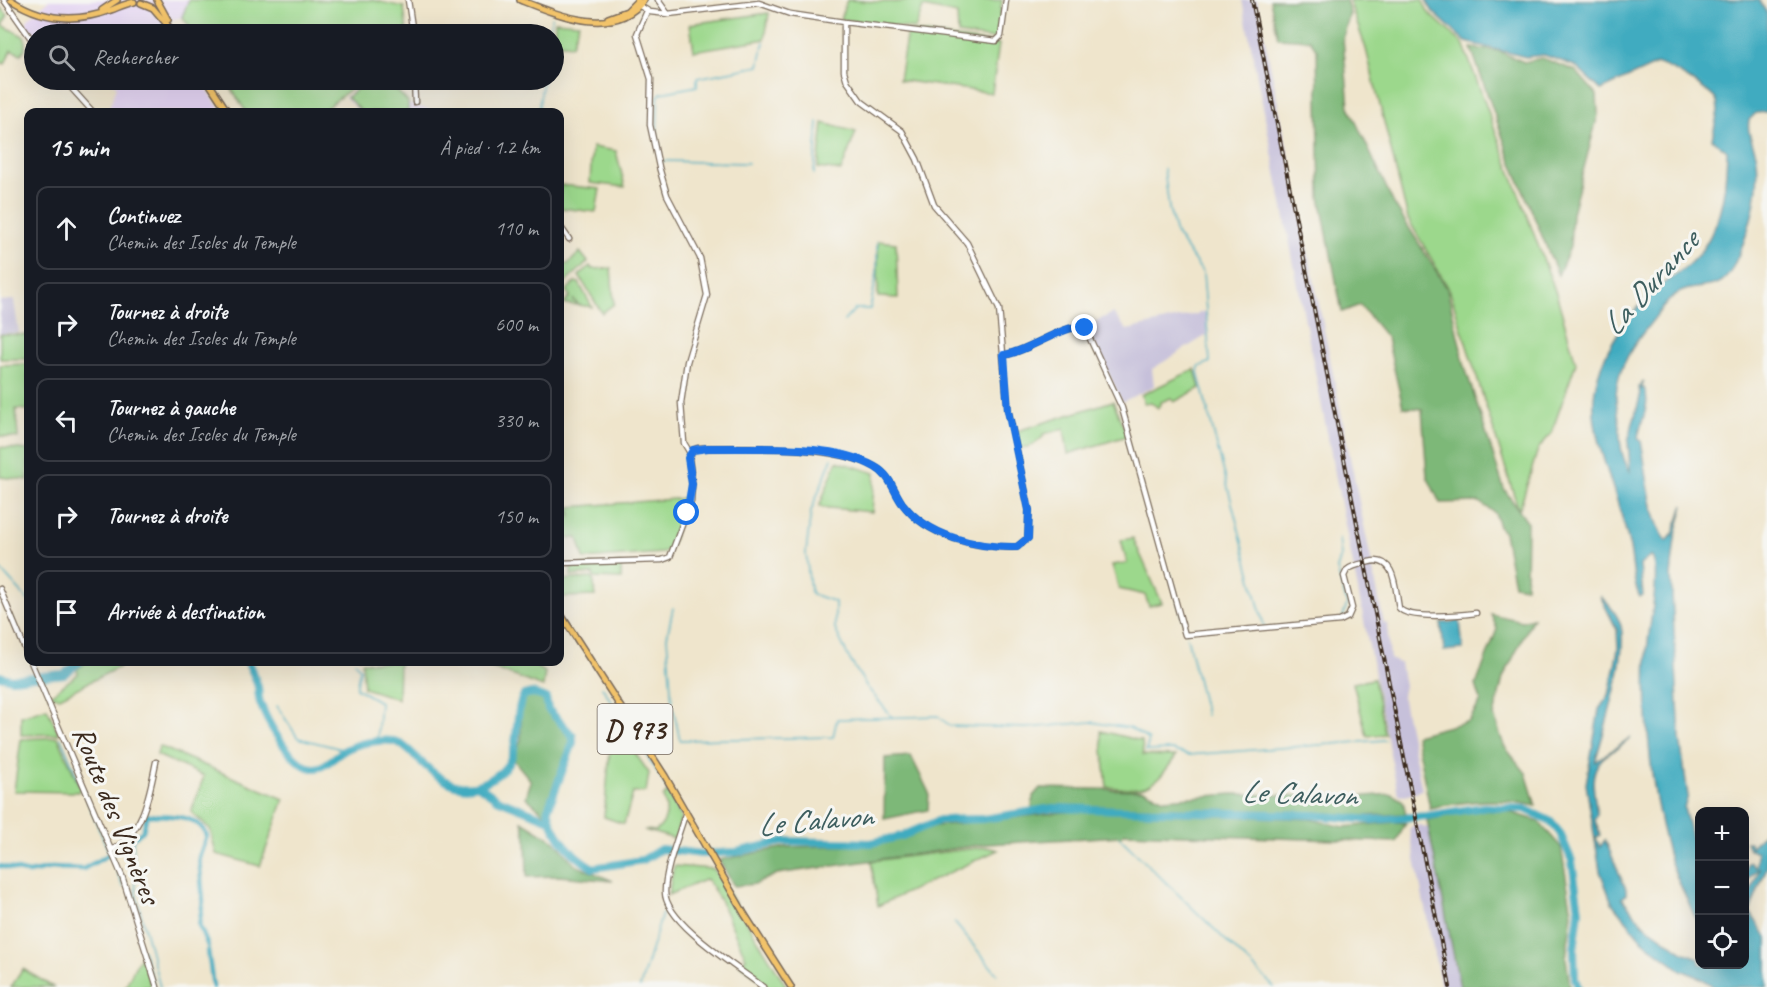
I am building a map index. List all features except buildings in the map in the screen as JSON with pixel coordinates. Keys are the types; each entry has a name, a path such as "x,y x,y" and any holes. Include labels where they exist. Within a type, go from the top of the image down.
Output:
{"main road":[{"path":"96,14 117,0"},
{"path":"141,3 150,0"},
{"path":"157,0 170,24"},
{"path":"520,0 573,17 612,21 625,18 639,2"},
{"path":"573,17 612,17 644,0"},
{"path":"14,1 53,17 70,19 96,14 132,1 153,8 167,24"},
{"path":"214,90 225,108"},
{"name":"D 973","path":"564,619 686,811 716,865 791,987"}],"street":[{"path":"4,0 24,29"},
{"path":"408,0 412,24"},
{"path":"658,0 668,14"},
{"path":"639,2 647,11 668,14 759,3 790,14 996,41 1001,36 1005,0"},
{"path":"564,563 662,560 670,557 691,501 690,453 684,443 681,403 687,362 706,296 700,258 667,195 658,167 650,125 651,79 637,34 647,11"},
{"path":"690,453 698,448 708,448 838,454 875,467 885,474 910,512 933,527 981,546 1017,547 1028,538 1029,510 1008,411 999,309 967,243 934,205 909,141 902,131 861,101 847,81 844,71 844,22"},
{"path":"73,90 89,108"},
{"path":"414,90 415,102"},
{"path":"564,232 569,239"},
{"path":"1004,355 1021,352 1074,327 1085,328 1122,408 1185,634 1340,621 1348,617 1352,608 1344,576 1347,570 1377,560 1384,561 1390,568 1399,608 1403,613 1410,616 1429,614 1446,617 1476,613"},
{"path":"0,588 24,646"},
{"name":"Route des Vignères","path":"33,666 132,902 157,987"},
{"path":"112,852 133,834 147,804 156,762"},
{"path":"686,811 665,885 666,901 674,915 763,987"}],"shaded area":[{"path":"49,0 189,0 182,17 162,24 26,24 28,19"},
{"path":"1242,0 1257,0 1384,624 1387,623 1390,659 1400,663 1404,686 1402,695 1422,790 1405,796 1398,794"},
{"path":"116,90 208,90 219,108 109,108"},
{"path":"354,90 397,90 409,104 424,108 355,108 345,97"},
{"path":"14,300 19,333 0,333 0,301"},
{"path":"1205,312 1207,335 1152,369 1154,386 1122,402 1086,326 1113,313 1127,330"},
{"path":"1420,825 1428,828 1460,987 1441,987 1409,830 1412,826"}],"green space":[{"path":"189,0 372,0 404,7 406,24 187,24 182,17"},
{"path":"847,0 889,2 1002,0 998,34 994,39 958,34 957,14 923,7 915,29 840,19"},
{"path":"1270,0 1346,0 1350,13 1343,38 1349,107 1394,204 1447,288 1465,367 1504,489 1527,522 1526,587 1514,585 1504,533 1499,527 1495,513 1479,502 1440,503 1427,476 1422,409 1403,407 1387,338 1360,305 1342,312 1320,197 1317,50 1310,40 1278,38"},
{"path":"1349,0 1422,0 1429,13 1463,44 1557,296 1576,363 1551,434 1538,449 1519,511 1449,289 1408,219 1366,49"},
{"path":"0,7 8,15 2,25 24,36 24,50 21,54 11,50 5,64 0,62"},
{"path":"769,13 765,39 694,51 690,24"},
{"path":"555,21 579,23 572,45 564,44 564,24 555,24"},
{"path":"907,31 999,44 992,93 899,80"},
{"path":"1471,48 1498,51 1524,62 1542,58 1576,71 1597,95 1598,115 1572,213 1570,247 1558,275 1510,158"},
{"path":"232,90 349,90 326,108 244,108"},
{"path":"356,90 396,90 408,102 408,108 358,108 347,97"},
{"path":"823,123 856,132 841,171 818,168"},
{"path":"592,147 616,151 625,187 590,183"},
{"path":"564,185 600,189 596,212 564,208"},
{"path":"878,241 896,243 898,298 878,297"},
{"path":"580,252 588,262 564,283 564,264 568,264"},
{"path":"590,266 592,269 611,268 614,304 602,313 579,276"},
{"path":"575,282 579,283 592,307 579,305 573,299 577,305 564,304 570,296 566,291"},
{"path":"0,334 24,335 24,359 0,359"},
{"path":"24,364 24,410 16,409 18,438 0,436 0,365"},
{"path":"1195,369 1200,388 1174,402 1171,398 1161,402 1158,408 1151,402 1144,403 1141,395"},
{"path":"1113,401 1127,436 1068,454 1064,429 1043,434 1043,437 1033,445 1021,449 1017,431"},
{"path":"0,447 24,450 24,480 0,477"},
{"path":"837,461 875,473 872,512 819,507"},
{"path":"686,498 671,546 663,553 584,559 578,538 564,539 564,508 568,508 571,518 570,507"},
{"path":"1133,538 1162,603 1149,606 1145,595 1119,589 1112,565 1127,563 1121,540"},
{"path":"621,564 621,579 595,578 593,574 571,576 571,566"},
{"path":"593,578 596,596 564,597 564,580"},
{"path":"1491,614 1522,621 1533,618 1503,678 1494,716 1504,746 1526,773 1536,806 1483,801 1430,808 1415,735 1469,721 1481,701 1476,685 1497,629"},
{"path":"81,666 121,666 60,697 49,696 78,674 77,669"},
{"path":"362,666 399,666 398,699 364,688"},
{"path":"488,666 537,666 545,672 543,687"},
{"path":"1374,679 1385,734 1367,736 1353,683"},
{"path":"532,695 544,700 546,711 570,737 567,753 550,795 546,815 526,797 531,781 512,758 521,740 521,703 525,697"},
{"path":"47,708 59,734 21,735 21,716"},
{"path":"1101,731 1142,741 1143,755 1176,756 1161,776 1148,786 1140,788 1107,787"},
{"path":"58,737 80,788 78,792 14,791 21,739"},
{"path":"611,739 631,747 649,773 646,792 633,793 624,824 604,817"},
{"path":"159,746 284,799 260,866 216,854 210,829 191,812 204,776 157,755"},
{"path":"911,756 929,793 928,810 884,819 885,758"},
{"path":"1040,788 1144,790 1164,799 1234,794 1353,797 1392,794 1403,801 1406,814 1361,816 1314,812 1051,805 1032,809 1033,796"},
{"path":"667,792 681,818 675,839 644,830 656,831 663,823 666,806 663,797"},
{"path":"1475,810 1507,811 1538,821 1561,847 1572,913 1566,958 1570,987 1460,987 1427,820"},
{"path":"1074,811 1310,819 1344,827 1406,823 1396,842 1125,833 1121,836 987,844 777,874 756,884 734,886 719,860 786,847 885,843 934,826"},
{"path":"522,821 555,841 575,865 613,881 559,876 527,877 526,838"},
{"path":"986,847 998,850 878,906 871,861"},
{"path":"674,866 714,869 787,987 769,987 740,964 746,958 721,902 707,879 668,895"},
{"path":"141,955 151,987 125,987"},
{"path":"23,969 53,987 11,987"}],"water":[{"name":"La Durance","path":"1426,0 1759,0 1767,13 1767,112 1756,113 1749,120 1748,126 1756,154 1758,173 1752,216 1743,243 1732,269 1721,282 1678,293 1664,305 1628,355 1617,385 1616,396 1622,450 1630,471 1628,441 1640,397 1639,387 1644,381 1641,389 1644,388 1647,400 1638,438 1641,441 1652,507 1661,532 1667,541 1673,534 1684,505 1675,539 1671,576 1680,738 1688,796 1684,808 1695,852 1695,918 1668,853 1657,804 1650,754 1646,679 1655,587 1654,563 1651,556 1640,565 1643,595 1640,597 1635,585 1625,529 1598,438 1594,397 1602,365 1616,336 1648,297 1694,259 1704,247 1715,224 1726,176 1727,151 1712,139 1718,111 1717,101 1689,80 1657,64 1601,90 1575,66 1544,55 1526,57 1466,42 1433,12"},
{"path":"1600,596 1618,617 1622,638 1615,691 1595,762 1631,737 1601,760 1596,767 1593,782 1597,815 1595,820 1600,835 1596,838 1600,847 1605,840 1626,889 1626,895 1622,898 1643,924 1683,952 1695,956 1695,969 1749,969 1751,921 1749,921 1749,896 1760,867 1749,879 1749,863 1756,868 1757,852 1749,849 1749,842 1751,847 1767,829 1767,866 1750,912 1767,938 1767,987 1714,987 1701,978 1681,970 1643,941 1612,903 1600,871 1586,784 1599,709 1609,695 1618,649 1617,630"},
{"path":"1460,621 1463,649 1444,651 1441,623"}],"waterway":[{"path":"551,24 552,17"},
{"path":"661,154 657,136 658,97 661,93 697,86 697,78 759,66 764,42"},
{"path":"539,108 541,90"},
{"path":"814,174 818,122"},
{"path":"662,161 748,163"},
{"path":"1164,169 1169,208 1176,234 1203,273 1210,362 1199,367 1198,373 1264,626"},
{"path":"844,321 855,309 870,309 877,273 877,242"},
{"path":"832,458 811,511 806,553 810,589 812,594 835,602 835,629 850,660 867,687 892,717"},
{"path":"1339,538 1341,556 1337,569 1347,604 1343,617"},
{"path":"0,569 24,596"},
{"path":"1170,573 1187,632"},
{"path":"673,608 667,637 672,703 680,740 833,737 837,719 938,716 950,726 1027,728 1091,722 1130,728 1149,740 1146,751 1172,750 1188,755 1385,740"},
{"path":"1187,637 1206,715"},
{"name":"Le Calavon","path":"0,676 11,679 64,674 75,666"},
{"name":"Le Calavon","path":"250,666 257,684 260,703 268,721 283,745 302,764 308,767 320,767 356,745 376,741 394,741 406,748 436,775 446,781 466,787 489,781 508,764 515,745 518,713 524,695 532,693 546,698 548,709 573,736 573,743 548,809 550,819 558,836 570,850 593,868 643,860 661,849 702,854 737,852 785,841 871,843 902,836 940,820 983,819 1053,808 1312,815 1372,820 1427,816 1484,807 1525,809 1550,821 1560,833 1572,861 1579,911 1574,950 1575,979 1578,987"},
{"path":"358,666 360,669 356,688 380,702 377,741"},
{"path":"602,687 661,778 681,814"},
{"path":"277,706 298,738 346,750"},
{"path":"61,738 123,886"},
{"path":"479,786 497,799 550,820"},
{"path":"114,852 143,831 147,815 182,817 197,823 207,836 199,857 203,901 199,925 208,946"},
{"path":"1119,837 1274,987"},
{"path":"133,840 136,895 160,987"},
{"path":"0,866 29,873 51,868 83,869 110,854"},
{"path":"640,987 662,914"},
{"path":"954,922 997,974"},
{"path":"143,950 154,987"},
{"path":"208,950 213,987"}],"railway":[{"path":"1252,0 1450,987"}],"route":[{"path":"687,513 692,494 688,458 693,450 708,448 827,452 866,463 885,474 910,512 933,527 966,543 998,548 1017,547 1028,538 1029,510 1008,411 1004,355 1021,352 1074,327 1085,328"}]}
